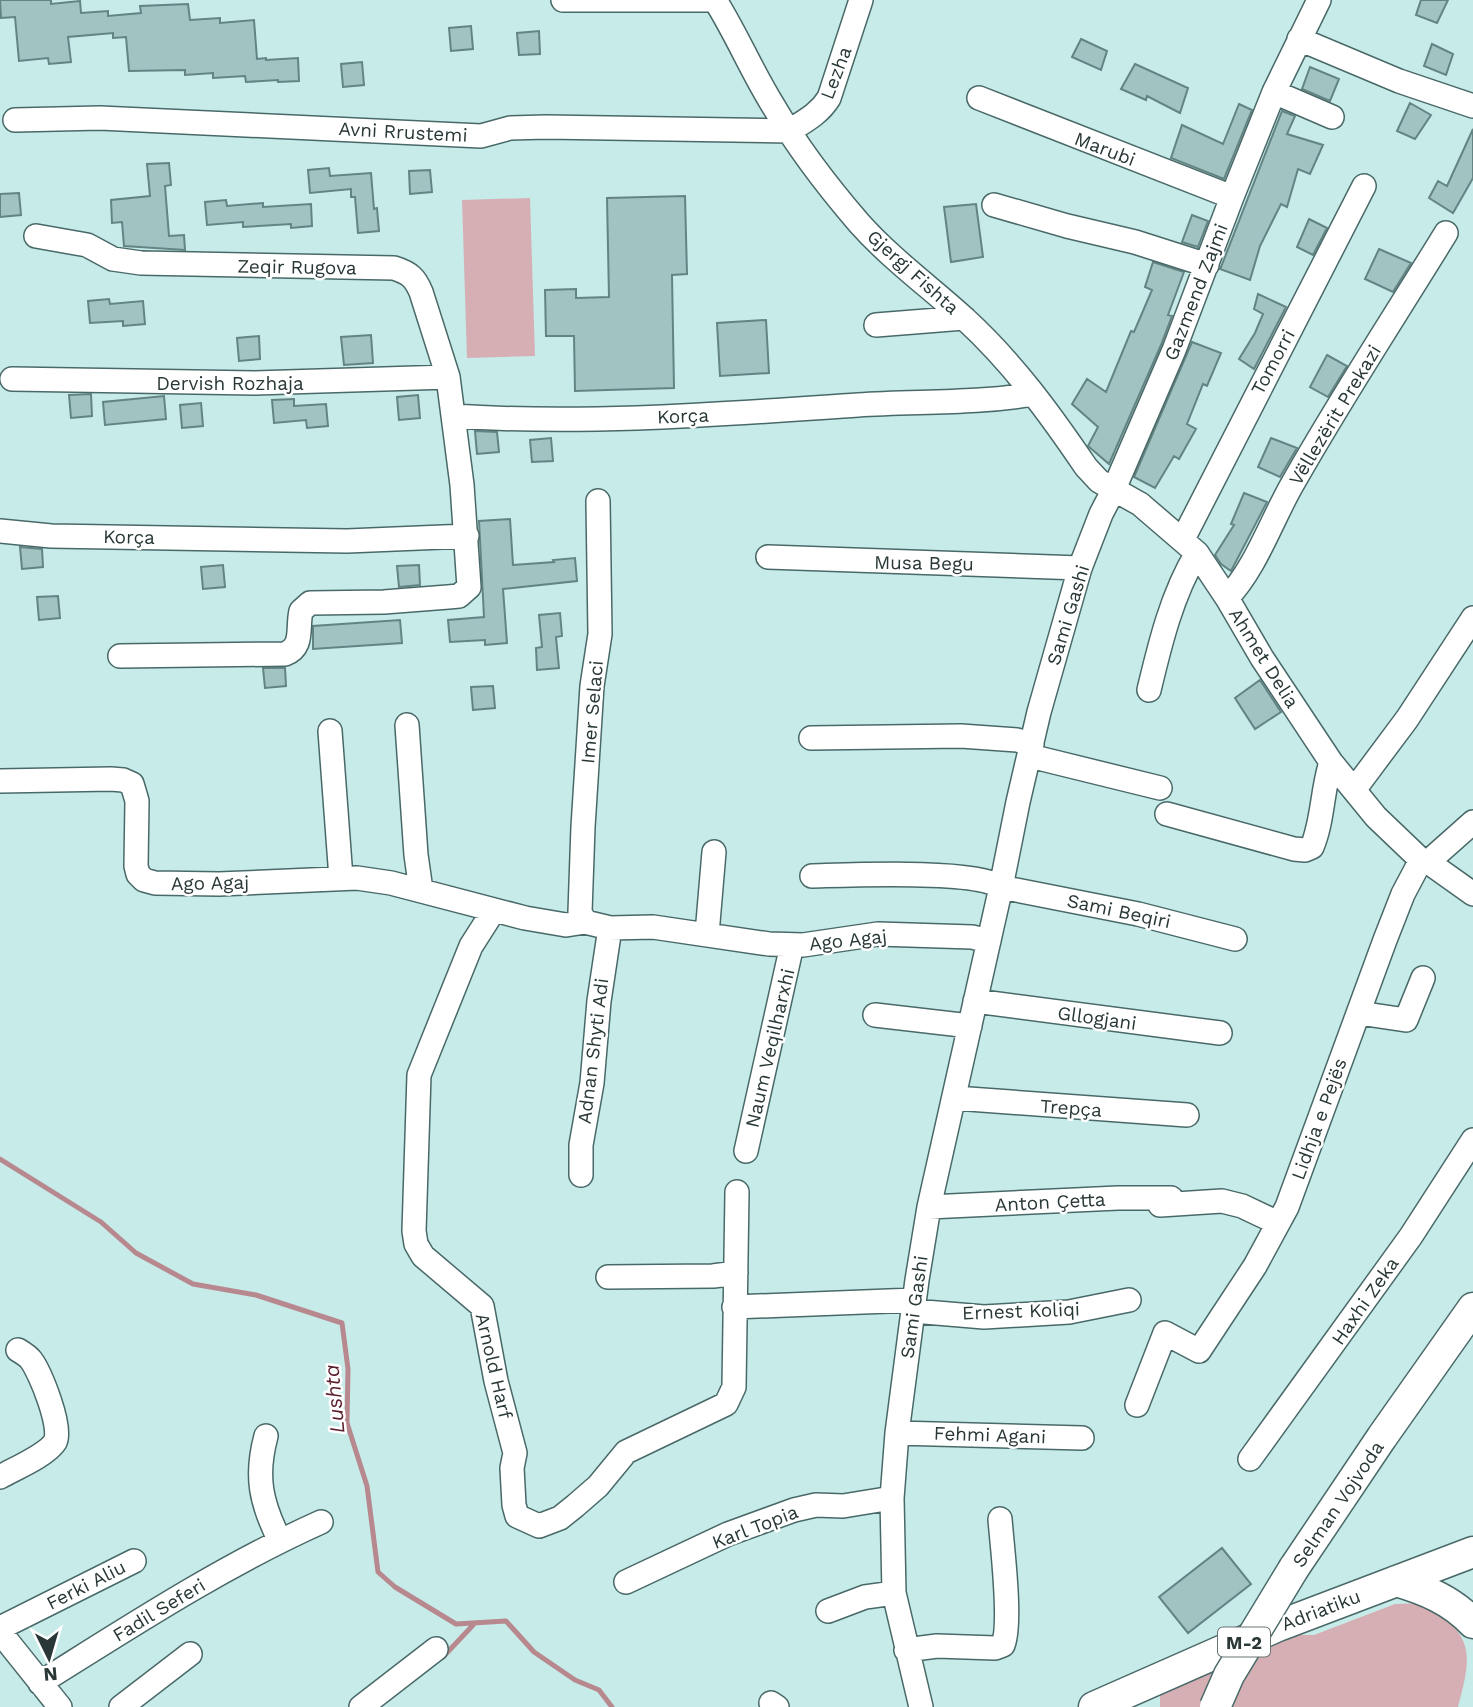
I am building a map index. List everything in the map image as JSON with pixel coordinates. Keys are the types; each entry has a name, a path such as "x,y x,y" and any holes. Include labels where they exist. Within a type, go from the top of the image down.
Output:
{"main road":[{"name":"Selman Vojvoda","path":"1215,1707 1230,1675 1294,1568 1473,1308"},
{"name":"Adriatiku","path":"1094,1707 1278,1626 1473,1552"},
{"path":"1396,1581 1431,1592 1473,1623"},
{"path":"1145,1707 1149,1692 1157,1679"}],"street":[{"path":"563,0 705,0"},
{"name":"Gjergj Fishta","path":"715,0 773,106 824,179 879,246 964,318 1009,362 1086,467 1099,481 1114,489"},
{"name":"Lezha","path":"789,131 822,109 829,98 861,0"},
{"name":"Gazmend Zajmi","path":"1114,489 1174,350 1274,92 1319,0"},
{"path":"1299,39 1399,81 1473,106"},
{"path":"1274,92 1332,117"},
{"name":"Marubi","path":"979,98 1098,147 1232,197"},
{"name":"Avni Rrustemi","path":"15,120 100,118 481,136 510,128 547,127 789,131"},
{"name":"Tomorri","path":"1190,546 1364,186"},
{"path":"994,205 1135,242 1207,265"},
{"name":"Vëllezërit Prekazi","path":"1227,598 1237,588 1292,484 1447,233"},
{"name":"Zeqir Rugova","path":"36,236 87,245 113,259 141,263 394,268 408,272 421,292 448,377 453,416"},
{"path":"876,325 964,318"},
{"name":"Dervish Rozhaja","path":"12,379 255,383 448,377"},
{"name":"Korça","path":"453,416 488,419 682,417 1007,398 1033,394"},
{"path":"120,656 285,654 294,651 297,645 301,611 310,603 384,602 458,596 469,587 467,536 453,416"},
{"name":"Ahmet Delia","path":"1114,489 1140,504 1190,546 1227,598 1262,658 1331,762 1376,817 1424,861 1473,894"},
{"name":"Sami Gashi","path":"921,1707 894,1593 892,1498 913,1305 929,1207 1018,802 1080,568 1114,489"},
{"name":"Imer Selaci","path":"585,922 580,912 583,827 592,686 600,634 601,603 598,501"},
{"name":"Korça","path":"0,531 51,536 347,541 467,536"},
{"path":"1149,690 1170,615 1188,568 1190,546"},
{"name":"Musa Begu","path":"768,557 1080,568"},
{"path":"1354,790 1407,719 1473,618"},
{"path":"407,725 421,890"},
{"path":"330,731 341,878"},
{"path":"811,738 1007,738 1031,750 1160,788"},
{"path":"1167,814 1305,850 1312,847 1316,837 1325,780 1331,762"},
{"name":"Ago Agaj","path":"0,781 111,779 132,784 137,801 136,866 138,874 144,880 155,883 357,878 421,890 494,910 566,925 585,922 610,928 653,927 792,945 841,941 878,934 972,937 989,941"},
{"path":"1424,861 1473,822"},
{"path":"707,934 714,852"},
{"name":"Lidhja e Pejës","path":"1137,1405 1165,1333 1199,1351 1255,1266 1278,1223 1312,1142 1403,894 1424,861"},
{"name":"Sami Beqiri","path":"812,876 902,875 982,879 1001,887 1138,914 1235,939"},
{"name":"Arnold Harf","path":"494,910 471,946 419,1075 414,1231 416,1244 423,1256 482,1306 496,1381 515,1453 512,1468 517,1516 539,1526 560,1518 598,1486 626,1452 726,1404 734,1387 737,1192"},
{"name":"Adnan Shyti Adi","path":"581,1175 581,1145 592,1083 599,1001 610,928"},
{"name":"Naum Veqilharxhi","path":"746,1152 792,945"},
{"path":"1359,1013 1406,1020 1423,978"},
{"name":"Gllogjani","path":"975,1001 1220,1033"},
{"path":"875,1015 970,1026"},
{"name":"Trepça","path":"955,1098 1187,1115"},
{"name":"Haxhi Zeka","path":"1250,1459 1373,1290 1473,1140"},
{"name":"Anton Çetta","path":"929,1207 1118,1198 1166,1202 1222,1201 1242,1206 1278,1223"},
{"path":"608,1277 736,1273"},
{"name":"Ernest Koliqi","path":"913,1305 985,1317 1069,1312 1129,1300"},
{"path":"734,1307 913,1305"},
{"path":"0,1477 44,1452 55,1443 57,1434 53,1414 33,1362 18,1350"},
{"name":"Fehmi Agani","path":"897,1433 1083,1438"},
{"path":"266,1436 259,1462 260,1486 268,1518 280,1541"},
{"name":"Karl Topia","path":"626,1582 728,1534 794,1510 816,1505 843,1506 892,1498"},
{"path":"906,1650 937,1646 995,1648 1003,1645 1006,1638 1006,1614 1000,1519"},
{"name":"Fadil Seferi","path":"40,1683 198,1586 321,1522"},
{"name":"Ferki Aliu","path":"60,1707 0,1630 134,1561"},
{"path":"828,1611 865,1597 894,1593"},
{"path":"361,1707 436,1649"},
{"path":"121,1707 190,1654"}],"shaded area":[{"path":"530,198 535,356 467,358 462,200"},
{"path":"1426,1603 1453,1626 1465,1647 1466,1672 1458,1707 1160,1707 1160,1694 1295,1635 1314,1635 1395,1604"}],"building":[{"path":"0,0 51,0 51,4 80,1 81,13 108,11 108,16 141,13 140,6 188,4 190,20 220,18 220,23 254,20 257,59 298,58 299,81 246,82 245,76 213,78 213,73 185,75 185,70 129,71 126,37 113,38 113,33 68,37 71,62 49,64 48,58 19,61 15,17 1,18"},
{"path":"1421,0 1448,0 1437,23 1416,15"},
{"path":"471,26 473,49 451,51 449,28"},
{"path":"539,31 540,54 519,55 517,33"},
{"path":"1081,39 1107,51 1101,70 1072,57"},
{"path":"1432,44 1453,54 1446,75 1424,66"},
{"path":"362,62 364,85 343,87 341,64"},
{"path":"1135,64 1188,88 1180,113 1147,96 1146,100 1121,89"},
{"path":"1310,67 1339,79 1330,101 1302,89"},
{"path":"1410,103 1431,115 1415,139 1397,131"},
{"path":"1239,104 1252,110 1224,179 1171,158 1182,125 1223,144"},
{"path":"1282,111 1295,116 1287,134 1323,145 1310,174 1298,169 1287,207 1281,204 1260,246 1250,280 1220,269"},
{"path":"1473,129 1473,178 1453,213 1429,198 1438,181 1447,186"},
{"path":"169,163 171,185 165,186 169,236 184,235 185,250 124,246 122,222 112,223 111,200 150,196 147,164"},
{"path":"329,168 330,176 371,173 379,231 358,233 355,197 351,197 351,189 310,193 308,170"},
{"path":"430,170 432,192 410,194 409,171"},
{"path":"19,193 21,215 0,217 0,194"},
{"path":"685,196 687,274 672,275 674,388 575,391 574,336 546,336 545,290 576,289 576,298 609,297 607,198"},
{"path":"226,200 227,206 263,203 263,207 311,204 312,226 291,228 291,224 243,227 243,222 207,225 205,202"},
{"path":"976,204 983,257 951,262 944,207"},
{"path":"1192,215 1208,221 1198,247 1182,242"},
{"path":"1309,219 1327,228 1313,255 1297,247"},
{"path":"1379,249 1411,263 1393,292 1365,279"},
{"path":"1153,262 1184,272 1168,315 1172,316 1161,345 1109,464 1088,446 1098,427 1072,404 1087,379 1106,392 1131,331 1134,332 1152,290 1145,287"},
{"path":"1258,294 1286,307 1254,369 1239,359 1263,314 1254,309"},
{"path":"109,299 110,304 143,301 145,324 123,326 123,321 90,323 88,301"},
{"path":"766,320 769,373 720,376 717,323"},
{"path":"371,335 373,363 344,365 341,337"},
{"path":"259,336 260,359 239,361 237,338"},
{"path":"1192,342 1221,353 1207,386 1203,384 1187,424 1196,429 1179,459 1174,456 1155,488 1134,477"},
{"path":"1327,355 1347,366 1328,397 1310,387"},
{"path":"91,394 92,416 71,418 69,395"},
{"path":"418,395 420,418 399,420 397,397"},
{"path":"164,396 166,419 105,425 103,402"},
{"path":"294,399 294,406 326,404 328,426 307,428 306,420 274,423 272,400"},
{"path":"201,403 203,426 182,428 180,405"},
{"path":"475,431 497,432 499,452 477,454"},
{"path":"551,438 553,461 532,462 530,440"},
{"path":"1271,438 1297,448 1280,477 1258,467"},
{"path":"1244,493 1267,502 1231,571 1221,564 1215,555 1234,525 1231,524"},
{"path":"510,519 513,565 575,558 577,581 503,589 507,643 485,645 485,640 450,642 448,620 484,617 479,521"},
{"path":"20,547 42,549 43,567 22,569"},
{"path":"223,565 225,587 203,589 201,567"},
{"path":"419,565 420,585 399,587 397,566"},
{"path":"58,596 60,618 39,620 37,597"},
{"path":"560,613 562,636 556,637 559,668 537,670 536,648 542,647 539,615"},
{"path":"400,620 402,643 313,649 313,626"},
{"path":"263,668 285,668 286,686 265,688"},
{"path":"1260,680 1281,712 1255,729 1235,698"},
{"path":"493,686 495,708 473,710 471,687"},
{"path":"1222,1548 1251,1584 1188,1633 1159,1597"}],"waterway":[{"name":"Lushta","path":"0,1159 101,1222 136,1253 193,1284 256,1295 342,1323 348,1369 347,1423 367,1486 378,1572 395,1587 456,1624 506,1621 534,1652 575,1680 599,1690 612,1707"},
{"path":"443,1657 475,1623"}]}
